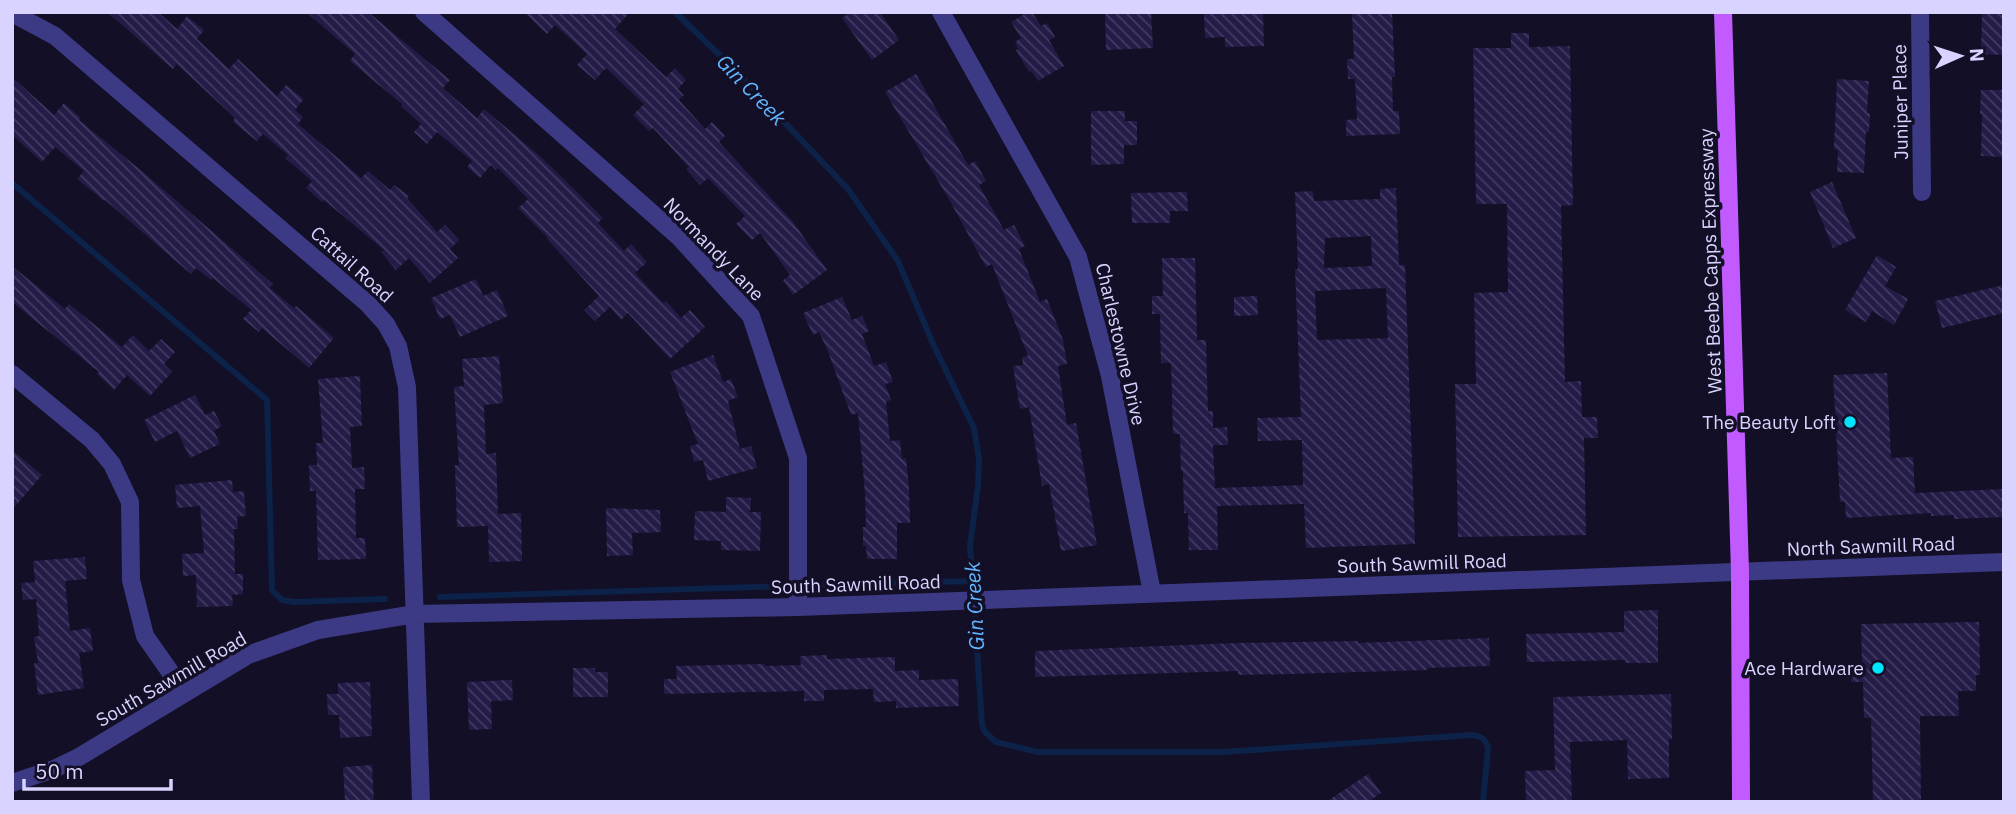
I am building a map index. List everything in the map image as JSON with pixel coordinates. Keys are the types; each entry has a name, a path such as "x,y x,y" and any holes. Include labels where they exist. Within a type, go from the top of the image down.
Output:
{"main road":[{"name":"West Beebe Capps Expressway","path":"1723,12 1740,572 1741,802"}],"street":[{"name":"Normandy Lane","path":"424,12 679,237 751,316 798,458 798,607"},
{"name":"Charlestowne Drive","path":"941,12 1078,257 1110,376 1152,593"},
{"name":"Juniper Place","path":"1920,12 1922,192"},
{"name":"Cattail Road","path":"12,13 55,36 368,304 386,324 398,346 407,387 421,802"},
{"path":"12,374 92,440 112,464 130,502 131,580 145,636 185,693"},
{"name":"North Sawmill Road","path":"1740,572 2004,562"},
{"name":"South Sawmill Road","path":"12,783 54,769 79,757 248,655 318,630 415,614 798,607 1740,572"}],"building":[{"path":"107,12 158,12 177,29 187,16 204,30 197,39 229,69 238,59 277,96 286,85 304,99 295,110 303,117 298,124 361,178 368,171 390,190 394,185 409,196 407,198 437,232 445,225 459,240 450,249 458,258 430,283 409,258 396,270 381,252 384,250 306,188 312,181 285,158 288,155 263,134 257,141 233,122 235,118 177,64 173,69"},
{"path":"306,12 368,12 450,80 443,88 477,118 484,109 542,158 603,218 598,223 624,251 631,244 647,262 635,273 663,303 666,301 681,318 690,310 705,327 670,359 628,313 621,320 610,307 595,321 584,310 599,296 518,208 528,199 498,168 496,170 491,165 480,178 467,167 472,161 437,132 427,144 414,132 421,124 401,106 402,104 350,61 355,54"},
{"path":"524,12 630,12 615,29 666,77 675,68 686,80 678,89 684,95 679,100 705,129 712,122 725,136 719,142 793,222 827,270 793,295 783,280 790,275 760,233 752,240 736,224 745,216 708,178 700,185 686,169 689,167 653,128 649,131 633,115 644,104 606,68 595,80 577,65 587,54 555,25 547,34"},
{"path":"850,12 880,12 899,40 872,60 842,18"},
{"path":"1032,12 1041,26 1047,23 1055,37 1049,40 1064,66 1038,81 1031,71 1029,72 1016,50 1018,49 1015,42 1021,38 1011,22"},
{"path":"1105,12 1151,12 1153,48 1106,50"},
{"path":"1204,12 1263,12 1264,46 1225,47 1225,37 1205,38"},
{"path":"1352,12 1392,12 1395,77 1392,77 1393,111 1399,111 1400,134 1346,136 1346,120 1357,119 1355,79 1348,79 1347,59 1354,59"},
{"path":"1982,12 2004,12 2004,55 1981,54"},
{"path":"1511,33 1529,33 1529,47 1570,46 1573,205 1561,206 1565,382 1581,381 1582,417 1597,417 1598,438 1584,438 1586,535 1458,537 1455,384 1476,384 1474,293 1508,292 1507,204 1476,204 1473,48 1511,48"},
{"path":"916,74 968,165 975,161 986,181 979,185 1004,230 1014,225 1025,246 1019,249 1040,302 1047,299 1063,340 1067,364 1058,366 1067,425 1076,423 1097,545 1061,551 1049,484 1042,486 1029,407 1020,409 1013,366 1023,365 1022,357 1028,356 992,264 986,267 885,92"},
{"path":"12,77 54,115 64,103 81,118 79,120 273,284 270,288 334,338 309,368 262,328 259,332 243,319 251,310 213,278 211,280 196,268 191,274 77,179 84,171 55,147 42,162 12,135"},
{"path":"1837,79 1869,81 1869,132 1866,132 1864,173 1837,172 1838,150 1834,149"},
{"path":"1981,90 2004,90 2004,157 1981,156"},
{"path":"1091,111 1125,111 1125,121 1137,121 1137,145 1124,145 1124,164 1091,165"},
{"path":"1832,182 1856,238 1833,248 1810,192"},
{"path":"1396,188 1399,265 1405,265 1415,544 1306,548 1304,504 1217,506 1218,550 1189,550 1188,513 1184,513 1180,434 1173,434 1171,363 1161,363 1160,314 1152,314 1152,296 1163,296 1162,258 1195,258 1197,340 1206,340 1208,411 1213,411 1213,428 1227,427 1228,445 1213,445 1215,488 1303,485 1302,440 1258,441 1257,418 1301,417 1295,192 1313,191 1314,201 1380,199 1380,189","holes":["1371,236 1372,266 1324,268 1325,238","1386,288 1388,338 1317,340 1315,291"]},
{"path":"1187,192 1188,211 1170,211 1170,223 1132,223 1131,193"},
{"path":"1877,255 1896,267 1885,286 1908,299 1894,325 1872,311 1866,322 1845,310"},
{"path":"12,266 65,309 69,304 122,347 133,335 149,351 161,339 175,352 164,364 172,372 150,396 127,375 114,390 97,374 99,372 12,302"},
{"path":"476,279 483,296 497,290 508,316 460,337 450,315 440,319 431,298"},
{"path":"2004,285 2004,313 1942,328 1935,301"},
{"path":"1257,296 1258,315 1234,316 1234,297"},
{"path":"842,297 852,320 862,316 869,331 862,334 874,366 886,362 893,382 885,384 891,400 886,402 890,441 900,440 902,459 906,458 910,523 897,523 897,559 867,559 866,546 863,546 863,527 866,527 865,494 858,413 851,415 819,332 813,335 803,313"},
{"path":"713,355 723,382 731,379 738,397 728,401 740,449 751,446 757,468 708,481 703,460 694,462 690,446 698,444 670,372"},
{"path":"499,356 503,403 484,405 486,454 496,453 498,514 521,513 522,561 489,562 488,526 457,527 455,465 459,465 454,387 464,386 462,359"},
{"path":"1887,373 1891,458 1913,457 1915,493 2004,489 2004,517 1954,519 1954,515 1931,516 1931,513 1846,518 1845,502 1840,502 1833,375"},
{"path":"360,376 362,426 350,427 352,468 364,467 365,489 355,489 356,538 365,538 366,559 318,560 316,491 310,491 309,465 317,465 316,443 323,443 318,379"},
{"path":"195,395 205,415 214,411 222,426 214,431 220,444 190,458 177,431 155,442 144,420"},
{"path":"12,450 42,475 12,510"},
{"path":"232,480 233,492 244,491 246,516 237,517 238,529 234,529 235,574 243,574 243,594 232,595 233,606 197,607 196,575 183,576 182,554 204,553 200,506 177,508 175,485"},
{"path":"726,497 751,498 750,512 761,512 760,551 721,550 721,541 694,540 695,511 726,512"},
{"path":"606,508 660,510 661,532 632,533 633,555 607,556"},
{"path":"85,557 87,579 65,581 70,631 90,628 93,651 79,653 84,688 38,695 34,663 38,663 34,637 39,636 36,599 23,600 21,583 35,582 33,561"},
{"path":"1658,610 1658,663 1625,663 1625,660 1527,662 1526,634 1624,632 1624,611"},
{"path":"1979,622 1980,675 1976,675 1976,691 1958,691 1959,716 1920,716 1921,802 1873,802 1871,718 1864,718 1863,682 1851,682 1851,662 1862,662 1861,624"},
{"path":"1489,638 1490,666 1291,674 1238,675 1238,671 1035,677 1035,651 1237,643 1358,643"},
{"path":"827,655 827,659 895,657 895,671 919,670 919,680 958,679 959,706 896,708 896,701 874,702 873,689 824,690 824,701 804,701 804,691 664,694 664,679 677,679 676,666 801,665 800,656"},
{"path":"573,668 595,668 595,672 608,672 608,697 573,697"},
{"path":"512,680 513,700 491,701 492,729 469,730 467,682"},
{"path":"370,682 372,736 340,738 339,715 328,715 327,694 338,694 338,683"},
{"path":"1671,694 1669,778 1628,779 1627,740 1570,742 1572,802 1526,802 1525,771 1555,770 1553,697"},
{"path":"372,765 374,802 345,802 343,767"},
{"path":"1368,774 1381,793 1368,802 1326,802"}],"waterway":[{"name":"Gin Creek","path":"675,12 731,66 848,189 898,261 934,346 974,428 979,459 970,545 982,725 985,732 996,742 1038,752 1223,752 1474,735 1484,740 1488,748 1483,802"},
{"path":"12,183 267,400 272,590 282,600 295,602 385,599"},
{"path":"823,585 972,581"},
{"path":"440,597 787,586"}],"place":[{"name":"The Beauty Loft","path":"1850,422"},
{"name":"Ace Hardware","path":"1878,668"}]}
